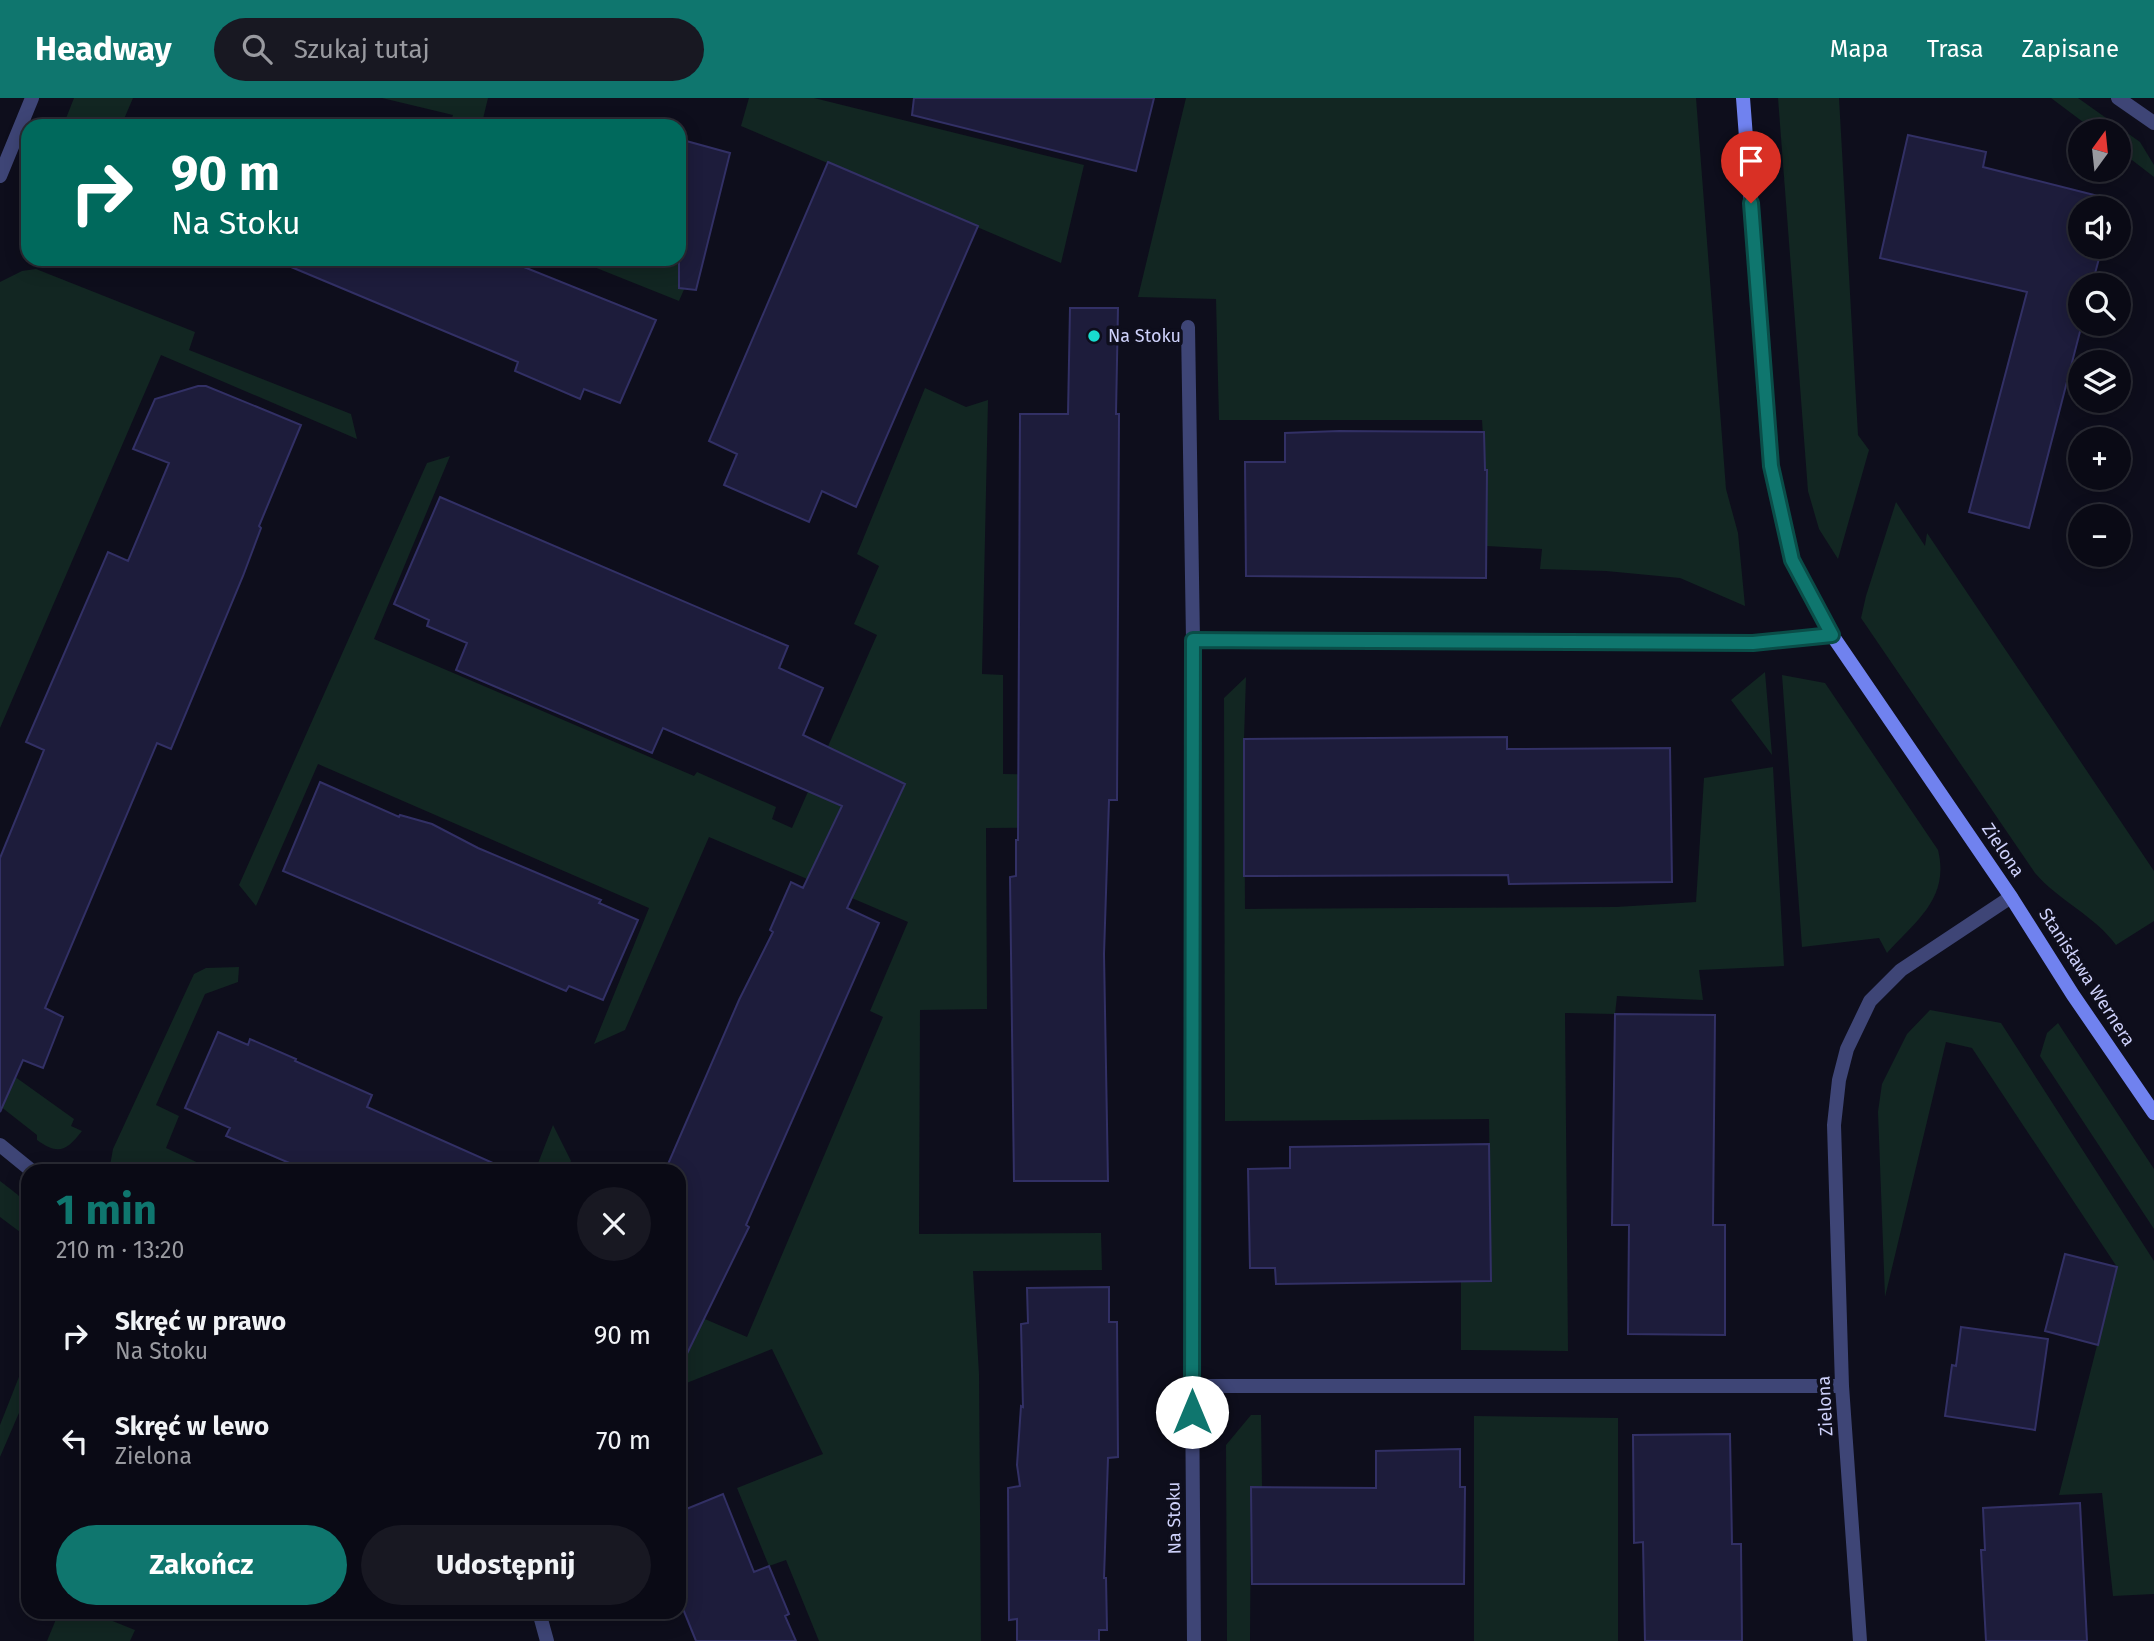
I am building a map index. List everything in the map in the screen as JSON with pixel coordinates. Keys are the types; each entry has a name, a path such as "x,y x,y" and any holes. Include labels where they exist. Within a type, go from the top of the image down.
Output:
{"street":[{"path":"23,119 32,98"},
{"name":"Zielona","path":"1743,98 1771,466 1792,560 1832,635 2011,897 1901,970 1870,1001 1847,1049 1839,1080 1834,1125 1842,1386 1860,1641"},
{"path":"2118,98 2154,122"},
{"path":"0,176 21,125"},
{"name":"Na Stoku","path":"1188,327 1193,640 1194,1641"},
{"path":"1193,640 1753,643 1832,635"},
{"name":"Stanisława Wernera","path":"2011,897 2073,995 2154,1113"},
{"path":"0,1145 23,1164"},
{"path":"1192,1386 1842,1386"},
{"path":"542,1619 547,1641"}],"green space":[{"path":"74,98 133,98 124,119 66,119"},
{"path":"382,98 488,98 483,119 452,119 453,115"},
{"path":"749,98 814,98 1084,165 1061,263 741,126"},
{"path":"1186,98 1696,98 1726,489 1738,533 1745,606 1680,578 1606,571 1540,569 1542,549 1487,546 1487,471 1482,420 1219,420 1216,299 1138,297"},
{"path":"1778,98 1839,98 1858,435 1869,450 1838,559 1819,529 1808,491"},
{"path":"2051,98 2078,98 2108,119 2079,119"},
{"path":"2132,136 2140,142 2154,165 2154,177 2132,160"},
{"path":"686,219 712,225 679,301 592,266 686,266"},
{"path":"36,269 195,332 189,350 351,414 357,439 161,355 0,728 0,282 22,271"},
{"path":"925,388 966,407 988,400 982,674 1003,675 1003,774 1101,775 1102,827 986,828 987,1009 920,1010 919,1234 1101,1233 1102,1270 973,1271 979,1374 981,1641 819,1641 786,1560 769,1566 737,1488 823,1454 772,1349 686,1383 686,1311 747,1337 883,1017 870,1011 908,922 709,837 625,1030 594,1044 649,908 318,764 256,906 239,885 427,463 450,456 374,639 694,776 697,772 776,807 772,819 792,828 877,635 854,624 879,566 857,554"},
{"path":"1896,502 1925,546 1927,533 2154,871 2154,921 2116,945 2097,925 2035,873 1861,618"},
{"path":"1765,672 1772,755 1731,700"},
{"path":"1782,675 1825,683 1938,850 1940,867 1935,896 1919,919 1887,953 1879,938 1802,947"},
{"path":"1246,677 1245,909 1616,907 1696,902 1704,778 1773,767 1784,966 1699,970 1703,1000 1617,996 1615,1014 1565,1013 1568,1351 1461,1350 1461,1281 1491,1280 1489,1119 1225,1121 1224,698"},
{"path":"239,967 238,982 205,994 156,1105 179,1116 166,1148 201,1164 110,1164 113,1149 194,974 206,968"},
{"path":"1930,1010 2001,1023 2154,1261 2154,1594 2113,1596 2102,1493 2059,1495 2117,1267 1972,1048 1946,1042 1885,1297 1878,1112 1882,1084 1907,1034"},
{"path":"2058,1023 2154,1169 2154,1229 2040,1056 2047,1033"},
{"path":"0,1066 74,1119 71,1126 82,1131 72,1143 62,1149 45,1145 37,1140 37,1135 0,1106"},
{"path":"553,1125 571,1161 570,1164 538,1164"},
{"path":"0,1181 21,1199 21,1232 0,1217"},
{"path":"21,1372 21,1408 0,1457 0,1425"},
{"path":"1251,1415 1261,1415 1262,1487 1251,1488 1250,1641 1227,1641 1226,1445"},
{"path":"1474,1416 1618,1418 1618,1641 1474,1641"},
{"path":"56,1619 108,1619 135,1630 130,1641 47,1641"}],"building":[{"path":"914,98 1154,98 1136,171 912,115"},
{"path":"1908,135 1986,152 1983,167 2098,196 2068,196 2068,259 2099,259 2095,273 2068,273 2068,336 2079,336 2075,350 2068,350 2068,378 2029,528 1969,512 2027,292 1880,258"},
{"path":"686,141 730,153 696,290 679,288 679,266 686,266"},
{"path":"828,162 978,226 856,507 822,491 809,522 724,485 737,454 709,441"},
{"path":"289,266 521,266 656,320 620,403 584,389 580,399 515,371 518,362"},
{"path":"1070,308 1118,308 1117,800 1109,800 1104,954 1108,1181 1014,1181 1010,877 1016,876 1018,840 1020,414 1068,414"},
{"path":"206,386 301,425 259,526 261,528 243,576 171,749 157,743 45,1008 63,1017 43,1068 23,1060 0,1112 0,858 44,750 26,742 108,552 128,561 169,463 133,449 155,399"},
{"path":"1484,432 1487,470 1486,578 1246,576 1245,462 1285,462 1285,433"},
{"path":"440,497 788,646 779,668 823,688 803,735 905,784 847,908 879,923 746,1225 749,1227 686,1356 686,1164 668,1164 739,1000 773,932 770,930 791,882 803,888 842,806 663,728 652,753 456,670 467,643 427,626 429,620 394,604"},
{"path":"1507,737 1507,749 1670,748 1672,882 1509,884 1508,875 1244,876 1244,739"},
{"path":"320,782 399,817 400,815 432,824 478,848 601,900 599,903 638,920 603,1000 569,986 566,991 283,871"},
{"path":"1615,1014 1715,1015 1713,1225 1725,1225 1725,1335 1628,1334 1629,1225 1612,1225"},
{"path":"218,1032 248,1045 250,1039 372,1095 367,1107 495,1164 292,1164 226,1136 230,1128 185,1108"},
{"path":"1489,1144 1491,1281 1276,1284 1275,1268 1250,1268 1248,1169 1290,1168 1290,1147"},
{"path":"2065,1254 2117,1267 2098,1345 2045,1331"},
{"path":"1109,1287 1109,1322 1117,1322 1118,1457 1108,1458 1104,1578 1107,1630 1099,1630 1099,1641 1017,1641 1017,1619 1009,1620 1008,1488 1020,1486 1017,1465 1021,1406 1023,1407 1021,1324 1028,1323 1027,1288"},
{"path":"1961,1327 2048,1339 2035,1430 1945,1416 1952,1365 1956,1366"},
{"path":"1730,1434 1732,1544 1741,1544 1742,1641 1645,1641 1643,1542 1634,1543 1633,1435"},
{"path":"1460,1449 1460,1487 1465,1487 1464,1584 1252,1584 1251,1487 1376,1488 1376,1451"},
{"path":"723,1494 754,1572 769,1566 789,1614 785,1616 796,1641 696,1641 686,1616 686,1509"},
{"path":"2080,1503 2087,1641 1986,1641 1981,1550 1985,1550 1983,1508"}],"place":[{"name":"Na Stoku","path":"1094,336"}],"route":[{"path":"1192,1412 1193,640 1753,643 1832,635 1792,560 1771,466 1751,203"}]}
